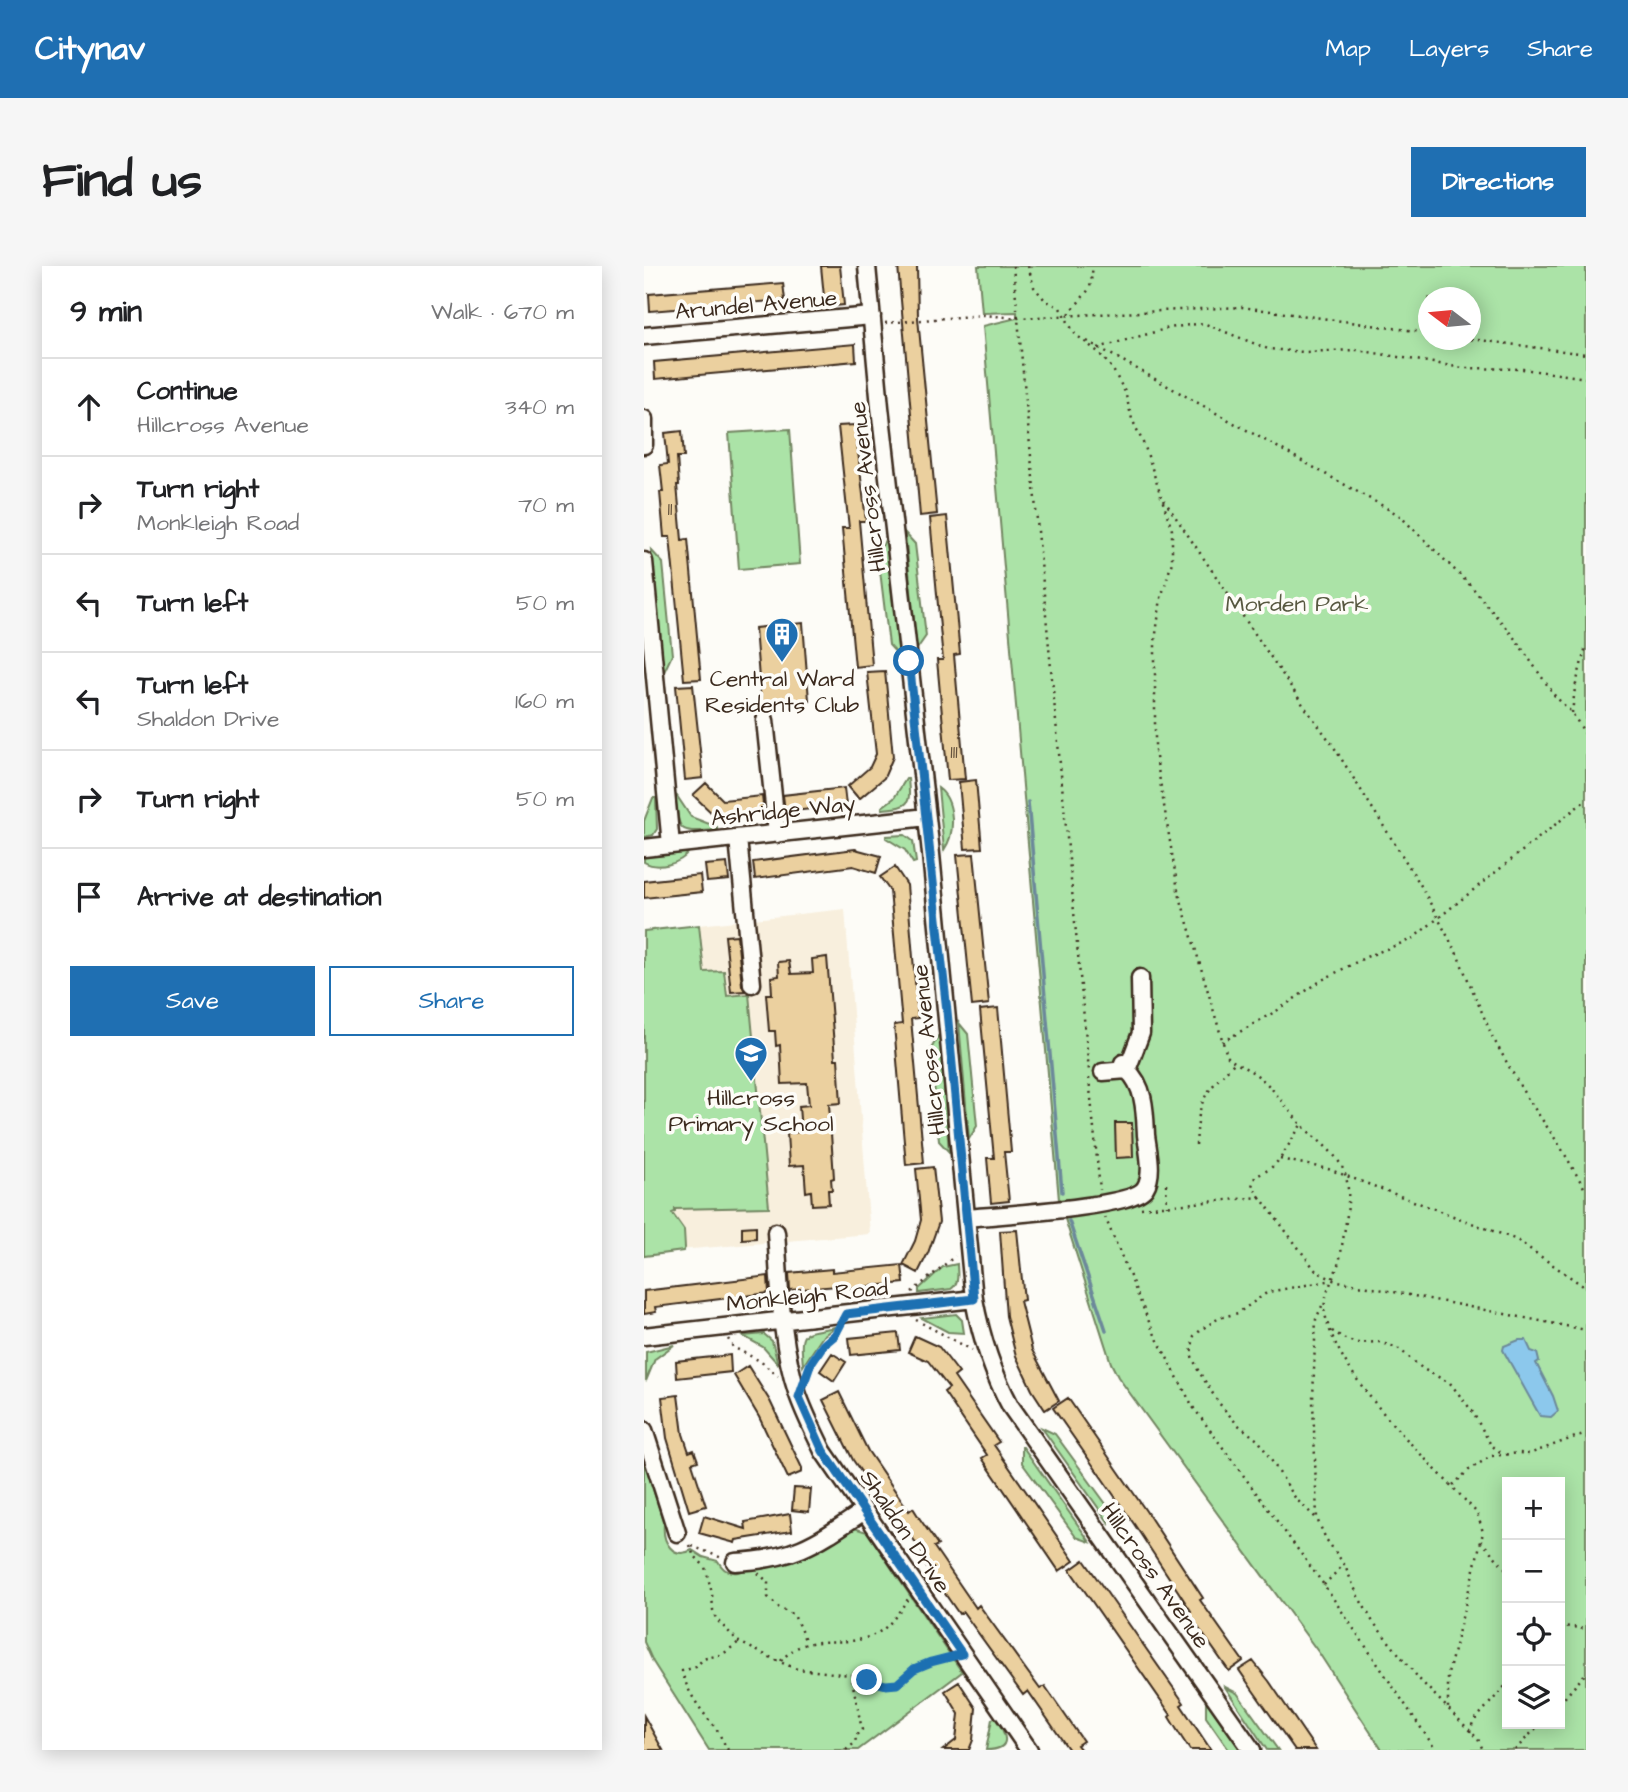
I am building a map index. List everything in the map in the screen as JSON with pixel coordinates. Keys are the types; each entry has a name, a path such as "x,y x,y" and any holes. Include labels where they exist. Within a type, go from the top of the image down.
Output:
{"street":[{"name":"Hillcross Avenue","path":"867,266 927,817 974,1299 989,1361 1005,1396 1024,1427 1252,1750"},
{"name":"Arundel Avenue","path":"644,336 872,320"},
{"path":"644,419 644,445"},
{"path":"644,561 671,845"},
{"path":"765,720 777,834"},
{"name":"Ashridge Way","path":"644,848 927,817"},
{"path":"738,838 752,984"},
{"path":"1103,1072 1124,1065 1141,1032 1140,978"},
{"path":"966,1218 1102,1208 1141,1192 1147,1186 1149,1169 1144,1110 1135,1077 1124,1065"},
{"name":"Shaldon Drive","path":"776,1231 775,1248 790,1367 799,1397 823,1451 962,1654 1020,1747"},
{"name":"Monkleigh Road","path":"644,1336 974,1299"},
{"path":"644,1430 677,1533"},
{"path":"739,1562 782,1557 805,1548 864,1511"}],"path":[{"path":"1013,266 1102,1208 1152,1329 1193,1408 1324,1584 1436,1750"},
{"path":"1028,266 1034,288 1045,300 1059,309 1075,334 1098,352 1112,368 1125,392 1172,530 1172,562 1161,598 1155,640 1155,751 1178,890 1211,996 1222,1042 1227,1056 1234,1063 1256,1074 1273,1089 1301,1125 1340,1162 1346,1176 1348,1195 1341,1255 1317,1319 1315,1340 1314,1467 1317,1518 1373,1622 1420,1681 1470,1732 1483,1750"},
{"path":"1069,314 1090,288 1093,266"},
{"path":"872,320 984,315 1017,318 1242,307 1418,331"},
{"path":"1098,348 1169,328 1203,323 1268,349 1304,352 1357,351 1463,368 1523,369 1586,378"},
{"path":"1075,334 1399,515 1472,587 1516,640 1586,735"},
{"path":"1481,340 1586,354"},
{"path":"1161,497 1332,744 1439,917 1493,1038 1586,1191"},
{"path":"1572,713 1586,646"},
{"path":"1222,1042 1278,1010 1322,980 1366,957 1412,939 1586,800"},
{"path":"1196,1145 1198,1111 1206,1093 1234,1063"},
{"path":"1301,1125 1280,1159 1270,1169 1259,1173 1252,1186 1316,1271 1333,1280 1586,1330"},
{"path":"1280,1159 1306,1163 1346,1176 1517,1240 1586,1288"},
{"path":"1166,1184 1167,1206"},
{"path":"1141,1208 1260,1197"},
{"path":"957,1254 911,1294 909,1307 914,1319 952,1337 989,1361"},
{"path":"1317,1518 1296,1499 1259,1441 1237,1424 1218,1402 1191,1354 1194,1336 1202,1329 1219,1318 1238,1313 1268,1292 1333,1280"},
{"path":"1324,1303 1325,1317 1335,1345 1370,1397 1477,1513 1483,1532 1448,1674 1448,1710"},
{"path":"807,1375 811,1363 823,1345 835,1335 846,1314"},
{"path":"720,1328 733,1347 760,1361 799,1397"},
{"path":"1330,1329 1346,1340 1357,1343 1379,1342 1398,1348 1423,1369 1450,1384 1472,1411 1491,1445 1504,1455"},
{"path":"1452,1486 1469,1470 1491,1456 1519,1452 1529,1454 1586,1433"},
{"path":"677,1533 690,1545 739,1562 763,1576 768,1582 768,1597 780,1609 794,1615 806,1642"},
{"path":"1481,1541 1502,1564"},
{"path":"690,1545 693,1554 705,1567 716,1619 739,1642 797,1669 851,1675 886,1685 897,1684 914,1669 931,1662 962,1654"},
{"path":"1324,1584 1344,1564"},
{"path":"780,1662 796,1646 806,1642 853,1641 879,1632 916,1587"},
{"path":"1565,1626 1586,1630"},
{"path":"728,1750 685,1686 682,1671 696,1667 703,1660 723,1654 739,1642"},
{"path":"1565,1697 1586,1673"},
{"path":"846,1750 856,1742 855,1736 862,1730 851,1675"},
{"path":"1470,1732 1473,1722 1502,1690"},
{"path":"1515,1750 1536,1729"}],"shaded area":[{"name":"Hillcross Primary School","path":"845,909 870,1234 644,1253 644,931"}],"green space":[{"name":"Morden Park","path":"978,266 1586,266 1586,1750 1382,1750 1319,1653 1118,1377 1111,1363 1059,1200 983,326 1017,318 1017,312 982,313"},
{"path":"790,429 800,564 739,569 729,433"},
{"path":"905,533 915,544 926,636 917,649"},
{"path":"885,540 899,656 889,645 878,554"},
{"path":"651,550 663,563 672,655 663,674"},
{"path":"906,779 909,795 906,803 903,806 882,809 894,798"},
{"path":"938,788 948,800 952,817 951,835 944,850"},
{"path":"675,795 691,817 717,827 717,830 694,831 683,828 678,818"},
{"path":"653,798 656,798 657,829 653,835 644,837 644,821"},
{"path":"905,835 913,841 916,862 913,863 905,850 886,838"},
{"path":"689,852 680,860 668,864 656,866 644,862 644,857"},
{"path":"699,925 704,972 724,971 727,996 749,994 769,1207 675,1209 672,1213 684,1230 685,1248 683,1251 644,1256 644,931"},
{"path":"959,1023 968,1034 977,1126 969,1139"},
{"path":"938,1036 949,1152 939,1141 931,1049"},
{"path":"957,1264 957,1281 954,1287 919,1293 919,1289 943,1267"},
{"path":"956,1314 962,1320 964,1333 948,1332 922,1318"},
{"path":"835,1327 823,1336 803,1366 802,1345 805,1335"},
{"path":"764,1334 772,1341 778,1364 763,1347 743,1336"},
{"path":"674,1345 655,1359 646,1381 646,1352"},
{"path":"1042,1428 1055,1434 1109,1508 1109,1523"},
{"path":"1022,1447 1090,1542 1076,1537 1022,1463"},
{"path":"644,1460 670,1548 679,1553 692,1550 703,1557 718,1561 729,1571 738,1572 851,1527 867,1532 962,1672 858,1750 709,1750 653,1662 644,1642"},
{"path":"1225,1687 1237,1693 1278,1750 1267,1750"},
{"path":"1206,1702 1241,1750 1229,1750 1206,1717"},
{"path":"995,1718 1002,1729 1004,1744 986,1750 992,1719"}],"water":[{"path":"1526,1340 1531,1351 1537,1353 1539,1361 1536,1363 1558,1411 1551,1417 1540,1416 1503,1350 1504,1346"}],"building":[{"path":"821,266 840,266 844,305 825,307"},
{"path":"898,266 917,266 918,318 937,514 920,516"},
{"path":"783,283 785,300 650,311 649,294"},
{"path":"855,344 856,361 655,379 654,362"},
{"path":"855,425 866,521 859,521 872,665 855,667 842,528 849,528 838,426"},
{"path":"682,431 684,457 677,457 677,485 682,540 688,539 701,679 684,680 670,537 664,537 660,492 663,492 660,465 668,464 665,433"},
{"path":"947,516 960,654 954,655 965,779 948,780 937,660 943,660 930,518"},
{"name":"Central Ward Residents Club","path":"803,623 809,700 761,704 755,628"},
{"path":"885,671 893,757 884,778 859,799 848,786 870,767 876,754 867,672"},
{"path":"693,685 703,778 685,780 676,686"},
{"path":"976,780 982,848 965,849 959,782"},
{"path":"706,783 723,800 762,796 764,813 717,818 693,795"},
{"path":"844,788 846,805 785,812 783,795"},
{"path":"855,849 881,856 876,873 853,866 755,879 753,862"},
{"path":"974,854 989,1004 972,1006 957,855"},
{"path":"727,863 729,880 707,882 705,865"},
{"path":"895,867 907,885 918,1018 911,1019 924,1163 906,1165 894,1025 902,1024 892,912 890,891 880,877"},
{"path":"700,875 702,892 644,898 644,881"},
{"path":"737,935 742,985 745,991 731,992 725,936"},
{"path":"827,957 841,1103 829,1104 834,1178 831,1179 832,1190 828,1190 829,1204 812,1205 811,1191 806,1192 804,1165 789,1166 787,1133 801,1132 799,1106 809,1105 807,1083 782,1084 780,1045 776,1046 775,1031 769,1031 766,994 772,994 771,977 779,976 778,962 789,961 791,974 813,973 812,959"},
{"path":"998,1008 1011,1152 1004,1152 1009,1201 991,1203 987,1158 994,1158 980,1010"},
{"path":"1115,1123 1132,1123 1133,1157 1116,1158"},
{"path":"933,1167 939,1222 918,1273 903,1265 915,1241 921,1220 916,1169"},
{"path":"756,1226 756,1238 742,1239 742,1227"},
{"path":"1017,1230 1024,1300 1020,1301 1032,1350 1059,1401 1045,1410 1016,1356 1006,1316 1000,1231"},
{"path":"902,1265 904,1283 790,1290 789,1273"},
{"path":"768,1276 769,1293 655,1307 656,1312 644,1314 644,1291"},
{"path":"898,1333 900,1350 851,1355 849,1338"},
{"path":"915,1336 939,1347 959,1373 954,1377 999,1442 994,1445 1074,1561 1059,1571 982,1458 987,1455 944,1392 949,1388 928,1361 908,1352"},
{"path":"832,1353 846,1362 834,1381 820,1371"},
{"path":"730,1355 731,1372 677,1378 676,1361"},
{"path":"748,1366 770,1401 802,1472 788,1478 759,1417 734,1375"},
{"path":"839,1392 868,1451 909,1511 913,1508 938,1545 934,1547 976,1608 979,1605 1040,1689 1045,1686 1083,1741 1077,1745 1081,1750 1069,1750 1028,1691 1023,1695 963,1612 959,1614 921,1559 925,1556 896,1514 892,1517 853,1460 823,1400"},
{"path":"678,1395 683,1434 689,1452 694,1450 698,1461 692,1463 706,1506 689,1511 667,1438 662,1397"},
{"path":"1068,1398 1146,1511 1203,1598 1200,1600 1243,1661 1229,1671 1188,1613 1191,1611 1134,1524 1053,1408"},
{"path":"794,1488 811,1489 809,1512 792,1510"},
{"path":"790,1514 792,1531 736,1540 735,1543 699,1533 704,1516 746,1529 745,1522"},
{"path":"1084,1560 1184,1703 1181,1705 1211,1750 1190,1750 1169,1717 1171,1715 1070,1570"},
{"path":"1253,1661 1316,1750 1295,1750 1239,1670"},
{"path":"959,1682 976,1708 973,1740 969,1750 943,1750 956,1740 959,1714 945,1691"},
{"path":"644,1716 659,1743 663,1750 644,1750"}],"waterway":[{"path":"1028,802 1062,1192"},
{"path":"1069,1221 1106,1330"}],"place":[{"name":"Central Ward Residents Club","path":"782,664"},
{"name":"Hillcross Primary School","path":"751,1083"}],"route":[{"path":"867,1680 886,1685 897,1684 914,1669 962,1654 823,1451 799,1397 811,1363 823,1345 835,1335 846,1314 974,1299 947,1011 909,661"}]}
